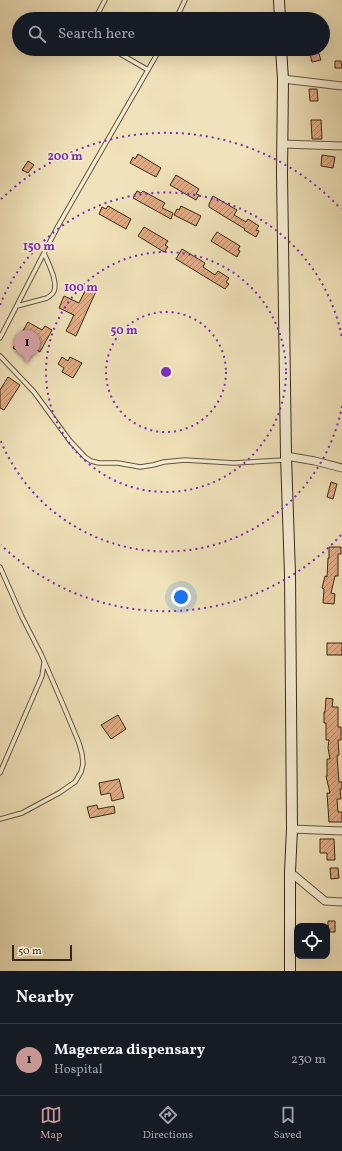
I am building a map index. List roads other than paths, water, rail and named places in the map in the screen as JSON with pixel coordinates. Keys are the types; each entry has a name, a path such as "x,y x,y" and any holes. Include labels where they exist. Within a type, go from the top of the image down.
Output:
{"street":[{"path":"279,0 280,12"},
{"path":"282,56 282,173 290,574 292,829 290,872 290,971"},
{"path":"283,78 342,86"},
{"path":"282,144 342,146"},
{"path":"287,458 315,461 342,468"},
{"path":"292,829 342,831"},
{"path":"290,872 325,902 342,902"}],"lane":[{"path":"99,12 105,0"},
{"path":"179,12 185,0"},
{"path":"124,56 148,70"},
{"path":"0,338 58,226 156,56"},
{"path":"16,306 47,298 54,292 54,280 44,253"},
{"path":"0,356 34,392 70,441 85,457 91,461 99,463 118,463 140,467 164,462 185,460 234,464 287,458"},
{"path":"0,567 64,707 79,743 83,764 81,772 75,782 59,793 22,813 0,819"},
{"path":"0,773 42,676 44,662"}],"place":[{"name":"Magereza dispensary","path":"27,363"}]}
